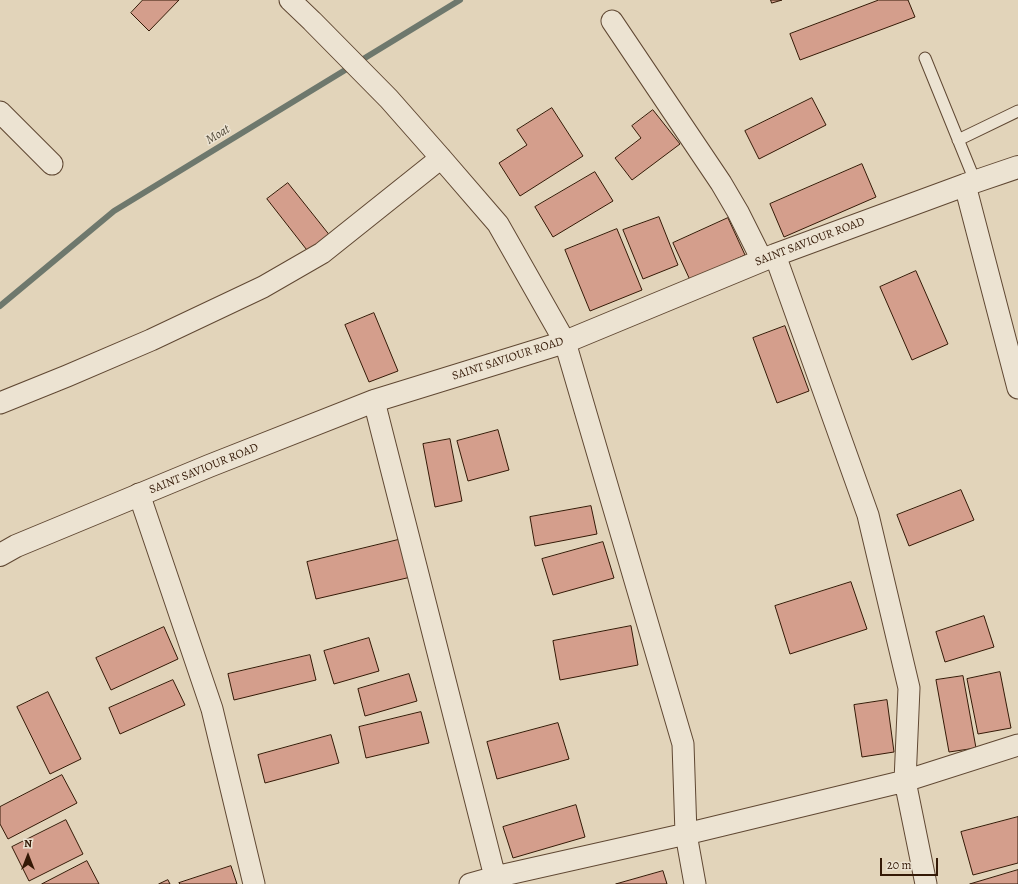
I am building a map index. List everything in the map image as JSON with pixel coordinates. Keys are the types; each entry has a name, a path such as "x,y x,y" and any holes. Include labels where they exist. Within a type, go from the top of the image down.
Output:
{"street":[{"path":"290,0 388,99 498,224 565,342 684,744 686,834 695,884"},
{"path":"612,21 721,183 768,257 868,515 909,688 905,781 926,884"},
{"path":"0,112 52,164"},
{"path":"0,402 68,376 151,340 263,287 322,253 441,158"},
{"name":"SAINT SAVIOUR ROAD","path":"0,555 16,546 139,494 374,401 565,342 768,257 970,183 1018,167"},
{"path":"970,183 1018,388"},
{"path":"374,401 495,877"},
{"path":"139,494 212,709 254,884"},
{"path":"470,884 905,781 1018,745"}],"lane":[{"path":"925,58 958,140 970,183"},
{"path":"958,140 1018,111"}],"building":[{"path":"143,0 179,0 149,31 131,13"},
{"path":"771,0 782,0 772,3"},
{"path":"879,0 908,0 915,17 800,60 790,34"},
{"path":"812,98 826,125 759,159 745,131"},
{"path":"552,108 583,156 520,196 499,163 527,145 517,130"},
{"path":"653,110 680,144 632,180 615,158 641,138 632,126"},
{"path":"862,164 876,197 784,237 770,204"},
{"path":"595,172 613,201 553,237 535,207"},
{"path":"288,183 331,237 310,254 267,199"},
{"path":"659,217 678,265 643,279 623,230"},
{"path":"728,218 745,255 690,280 673,243"},
{"path":"617,229 642,290 590,311 565,250"},
{"path":"916,271 948,344 912,360 880,287"},
{"path":"374,313 398,371 369,382 345,325"},
{"path":"785,326 809,391 777,403 753,338"},
{"path":"498,430 509,470 468,481 457,441"},
{"path":"450,439 462,501 435,507 423,444"},
{"path":"961,490 974,520 909,546 897,515"},
{"path":"591,506 597,534 535,546 530,517"},
{"path":"402,539 411,577 316,599 307,562"},
{"path":"603,542 614,578 553,595 542,559"},
{"path":"851,582 867,629 790,654 775,606"},
{"path":"984,616 994,647 945,662 936,632"},
{"path":"631,626 638,665 560,680 553,641"},
{"path":"164,627 178,659 111,690 96,658"},
{"path":"369,638 379,671 334,684 324,651"},
{"path":"310,655 316,680 234,700 228,674"},
{"path":"1000,672 1011,728 978,734 967,679"},
{"path":"409,674 417,701 365,716 358,689"},
{"path":"963,676 976,748 949,752 936,680"},
{"path":"173,680 185,705 120,734 109,708"},
{"path":"48,692 81,759 50,774 17,707"},
{"path":"887,700 894,752 862,757 854,705"},
{"path":"421,712 429,743 366,758 359,727"},
{"path":"558,723 569,759 497,779 487,742"},
{"path":"331,735 339,763 265,783 258,755"},
{"path":"62,775 77,803 8,839 0,824 0,807"},
{"path":"576,805 585,837 513,858 503,827"},
{"path":"1018,817 1018,863 973,875 961,832"},
{"path":"66,820 83,854 29,881 12,847"},
{"path":"87,861 99,884 42,884"},
{"path":"231,866 237,884 179,883"},
{"path":"1018,870 1018,884 970,884"},
{"path":"663,871 667,884 616,884"},
{"path":"168,880 170,884 159,884"}],"waterway":[{"name":"Moat","path":"0,306 114,211 460,0"}]}
